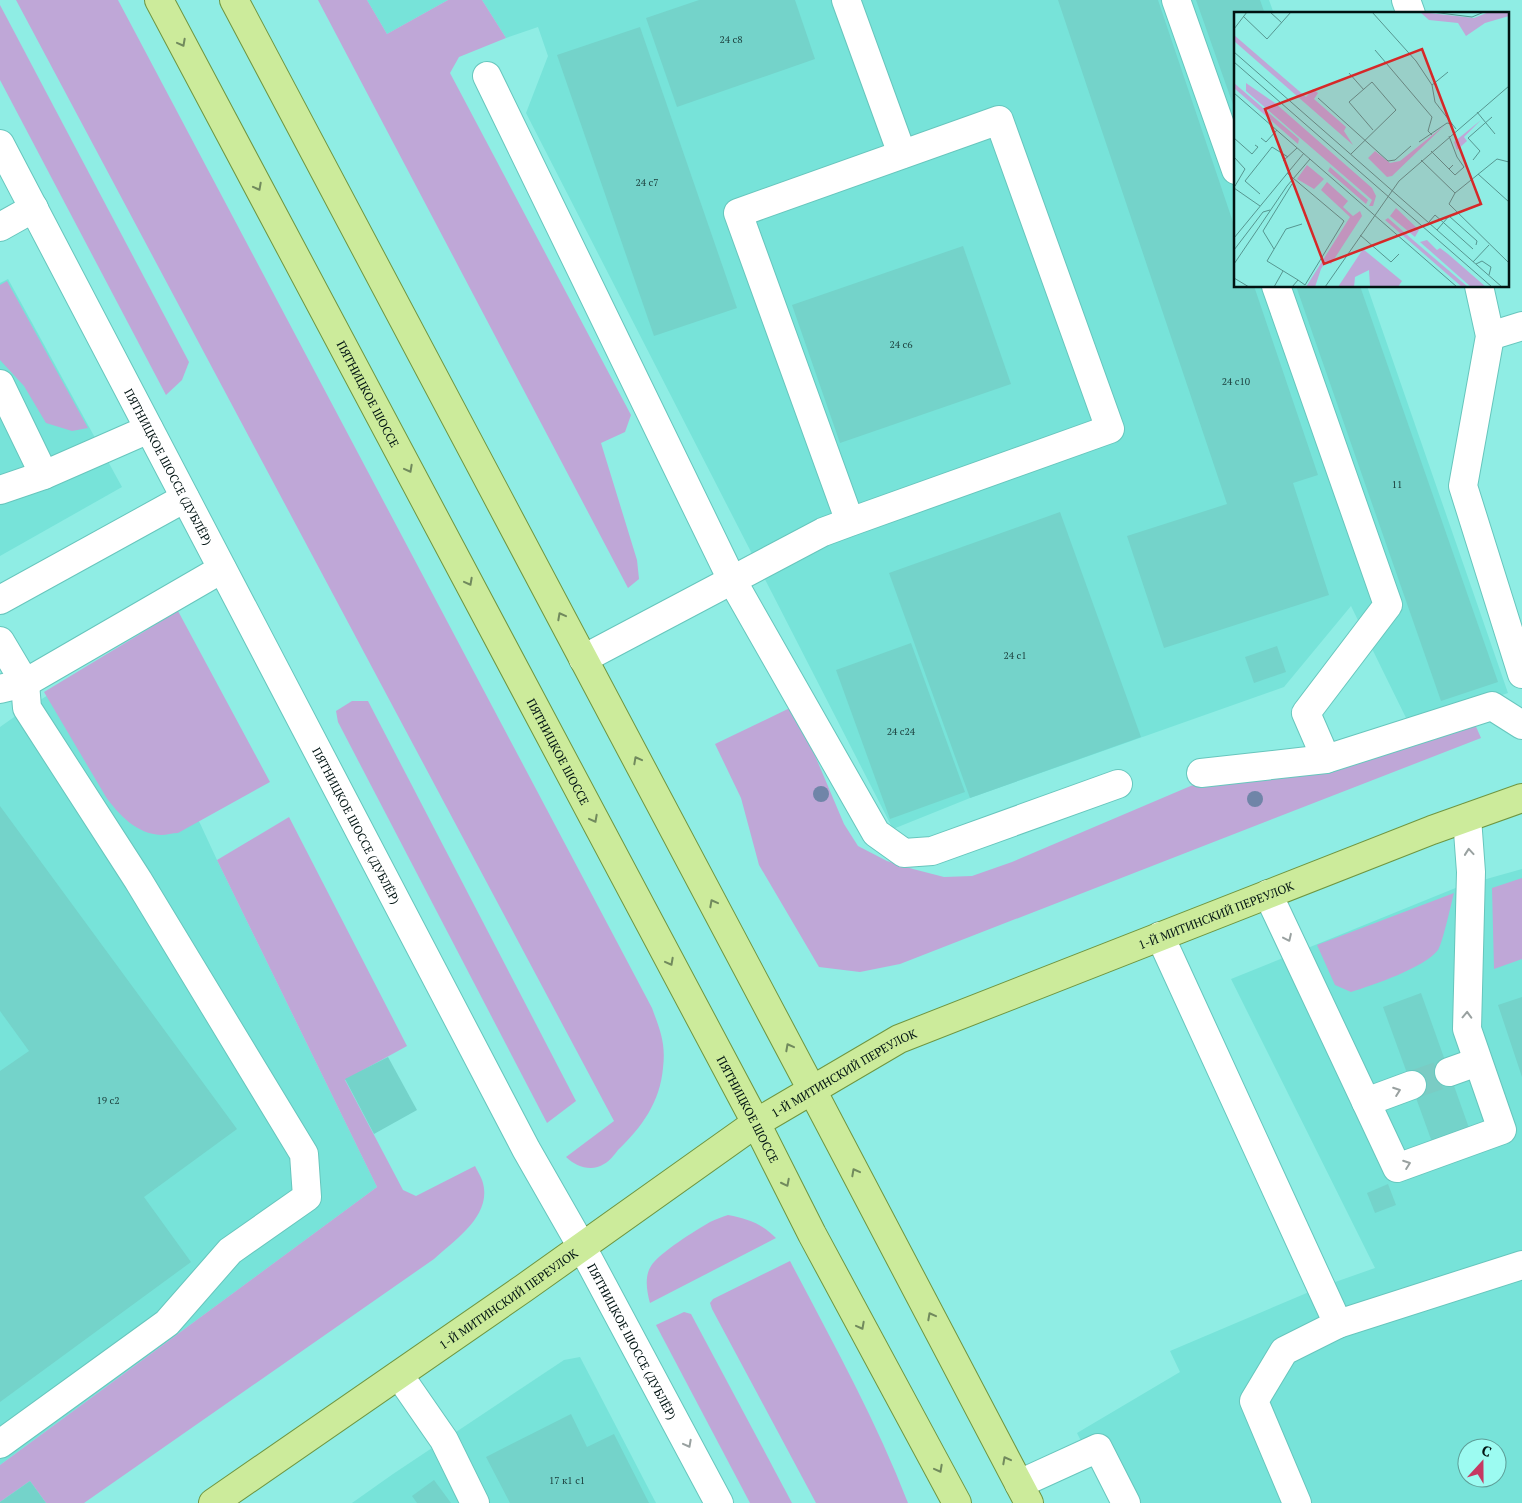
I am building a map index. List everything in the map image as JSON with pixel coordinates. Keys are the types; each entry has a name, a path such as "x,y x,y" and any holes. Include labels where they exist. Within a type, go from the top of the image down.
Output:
{"main road":[{"name":"ПЯТНИЦКОЕ ШОССЕ","path":"160,0 756,1124 812,1234 957,1503"},
{"path":"234,0 1024,1494"},
{"name":"1-Й МИТИНСКИЙ ПЕРЕУЛОК","path":"213,1503 756,1124 899,1039 1432,830 1522,798"}],"street":[{"path":"846,0 902,154"},
{"path":"1176,0 1234,164"},
{"path":"1406,0 1410,12"},
{"path":"486,76 732,580 876,833 904,852 932,851 1118,784"},
{"path":"583,659 823,532 1110,429 999,120 738,213 850,522"},
{"name":"ПЯТНИЦКОЕ ШОССЕ (ДУБЛЁР)","path":"0,144 522,1141 582,1247 719,1503"},
{"path":"0,227 34,208"},
{"path":"1277,288 1388,605 1306,713 1326,759"},
{"path":"1479,288 1490,336 1463,486 1522,674"},
{"path":"1490,336 1522,326"},
{"path":"0,384 44,475"},
{"path":"0,490 44,475 112,447 149,429"},
{"path":"3,591 185,498"},
{"path":"0,704 12,686 222,570"},
{"path":"0,641 12,686 138,880 304,1154 307,1197 230,1252 167,1323 0,1444"},
{"path":"1201,773 1326,759 1492,706 1522,725"},
{"path":"1268,894 1397,1168 1502,1130 1467,1029 1471,872 1467,818"},
{"path":"1160,936 1338,1324"},
{"path":"1449,1072 1477,1062"},
{"path":"1366,1102 1412,1085"},
{"path":"1297,1503 1254,1401 1284,1351 1338,1324 1522,1264"},
{"path":"398,1375 444,1440 475,1503"},
{"path":"1024,1494 1098,1448 1126,1503"}],"shaded area":[{"path":"16,0 118,0 652,1008 660,1030 664,1051 658,1092 642,1123 606,1163 589,1168 579,1166 566,1157 614,1121"},
{"path":"318,0 367,0 387,34 448,0 482,0 506,38 459,57 450,73 631,415 625,432 601,443 637,560 639,579 628,588"},
{"path":"367,0 448,0 387,34"},
{"path":"482,0 1269,0 1273,12 1234,12 1234,288 1368,288 1508,693 1410,726 1351,606 1284,687 970,798 893,829 526,113 548,56 538,27 506,38"},
{"path":"0,5 189,362 182,380 166,395 0,80"},
{"path":"8,279 122,487 0,556 0,283"},
{"path":"7,281 88,428 72,431 46,423 24,386 0,360 0,285"},
{"path":"178,611 270,782 178,833 161,835 152,834 136,827 111,804 44,692"},
{"path":"120,651 217,860 377,1187 0,1465 0,727 27,708"},
{"path":"352,701 368,701 576,1101 547,1123 338,722 336,711"},
{"path":"794,706 844,824 858,846 887,861 944,877 972,876 1012,862 1200,782 1272,771 1326,774 1474,722 1481,738 900,964 860,972 819,967 759,865 741,798 715,744"},
{"path":"289,817 407,1046 345,1080 403,1190 416,1196 475,1166 482,1180 483,1204 471,1225 434,1259 84,1503 46,1503 30,1481 0,1502 0,1465 377,1187 217,860"},
{"path":"1522,869 1522,1503 1112,1503 1077,1433 1180,1372 1170,1351 1321,1287 1375,1268 1231,979 1458,887"},
{"path":"1522,878 1522,959 1494,969 1492,888"},
{"path":"1454,893 1440,946 1431,957 1398,975 1351,992 1335,985 1317,945"},
{"path":"728,1215 754,1222 776,1238 650,1303 647,1280 649,1270 655,1261 669,1248 696,1230"},
{"path":"790,1261 868,1411 908,1503 816,1503 712,1309 710,1303 713,1299"},
{"path":"684,1312 691,1314 792,1503 750,1503 656,1325"},
{"path":"580,1357 656,1503 352,1503 564,1360"}],"building":[{"path":"699,0 795,0 815,59 677,107 646,18"},
{"path":"1058,0 1158,0 1234,225 1234,288 1255,288 1318,475 1293,483 1329,595 1164,648 1127,536 1227,504"},
{"path":"1196,0 1260,0 1264,12 1234,12 1234,107"},
{"path":"640,27 737,308 654,336 557,55"},
{"path":"963,246 1011,384 840,443 792,305"},
{"path":"1297,288 1361,288 1498,682 1441,701"},
{"path":"1060,512 1141,737 970,798 889,573"},
{"path":"911,643 965,792 890,819 836,670"},
{"path":"1277,646 1286,672 1254,683 1245,657"},
{"path":"0,806 237,1129 144,1197 191,1262 0,1402 0,1071 29,1051 0,1011"},
{"path":"1421,993 1469,1128 1432,1142 1383,1007"},
{"path":"1522,997 1522,1077 1498,1005"},
{"path":"388,1057 417,1110 374,1134 345,1079"},
{"path":"1388,1184 1396,1205 1375,1213 1367,1193"},
{"path":"571,1414 587,1447 614,1434 649,1503 510,1503 486,1457"},
{"path":"434,1480 451,1503 417,1503 412,1496"},
{"path":"30,1481 46,1503 0,1503 0,1502"}],"tunnel":[{"path":"1412,1085 1449,1072"}]}
